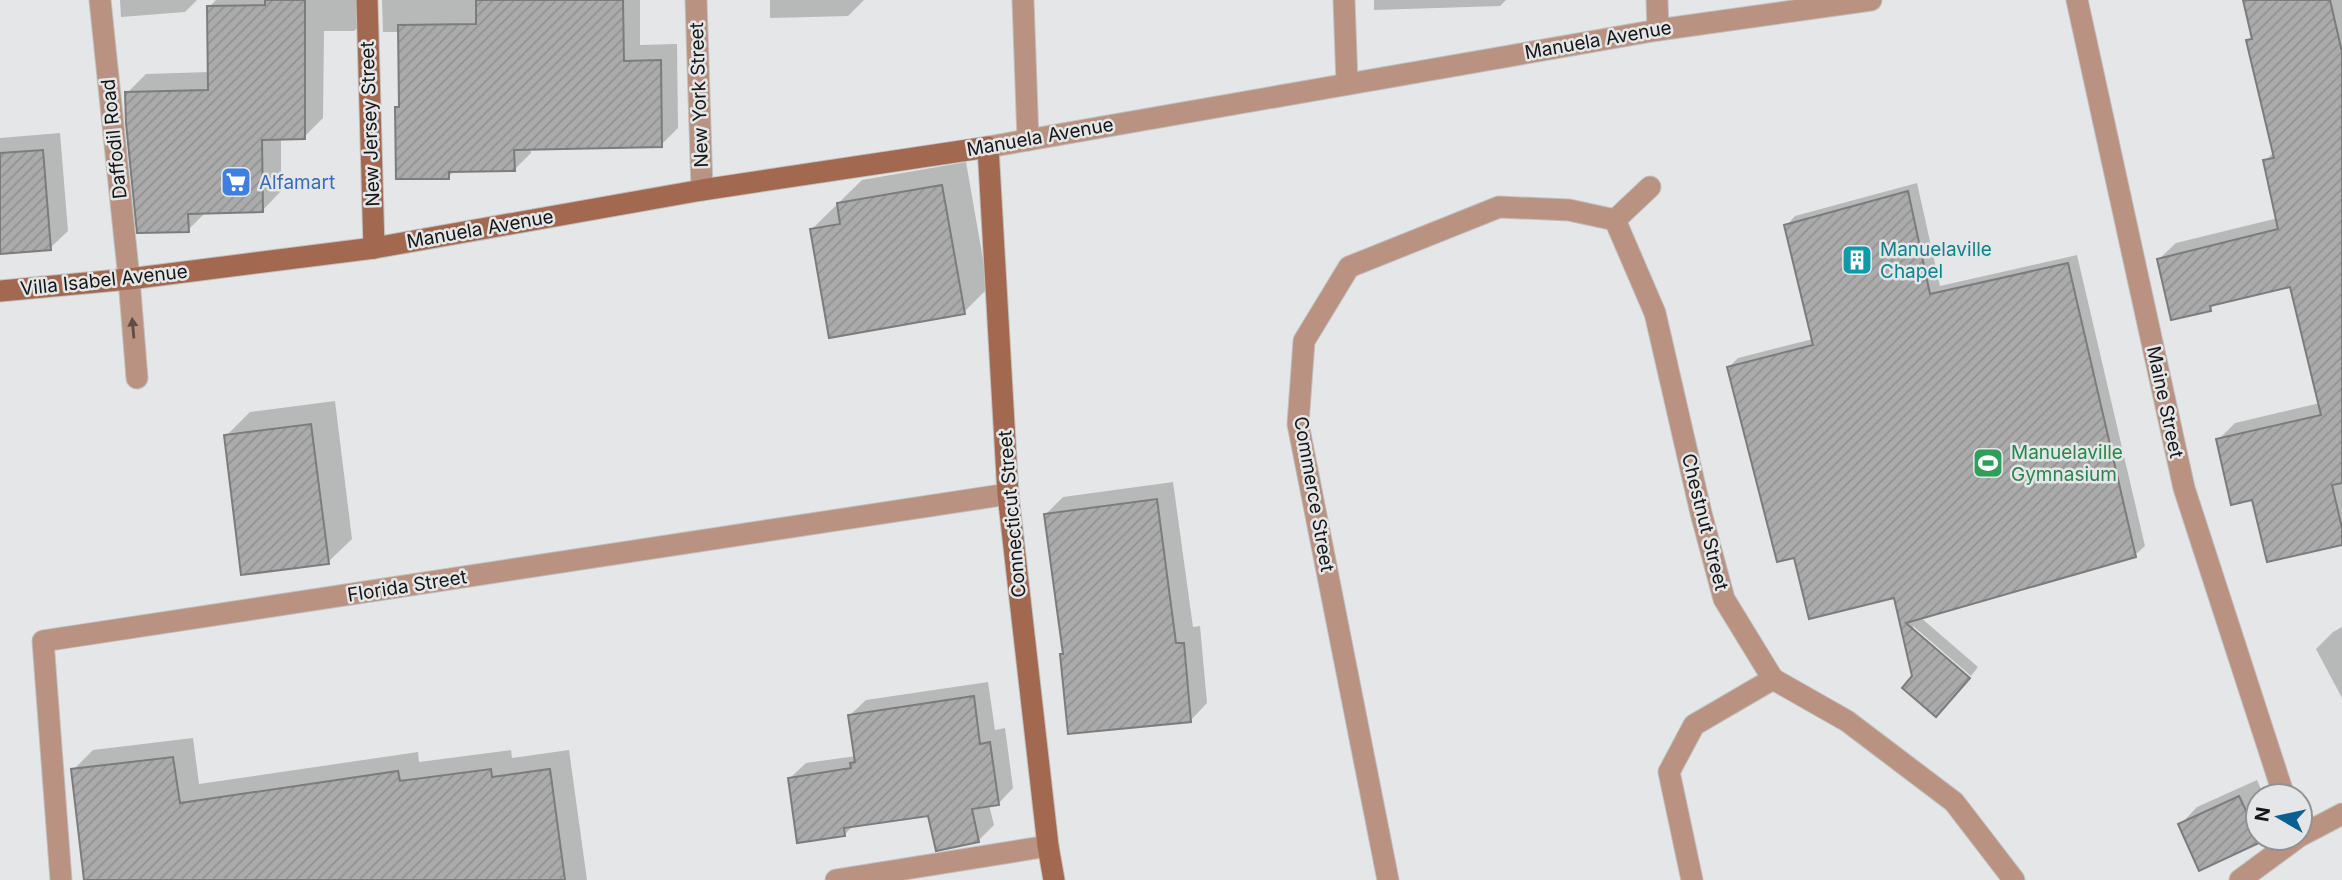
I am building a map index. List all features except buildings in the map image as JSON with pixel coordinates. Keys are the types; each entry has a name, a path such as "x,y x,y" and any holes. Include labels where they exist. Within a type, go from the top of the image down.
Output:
{"street":[{"name":"Daffodil Road","path":"100,0 137,378"},
{"name":"New Jersey Street","path":"367,0 374,248"},
{"name":"New York Street","path":"696,0 702,190"},
{"path":"1023,0 1028,140"},
{"path":"1344,0 1347,83"},
{"path":"1657,0 1658,30"},
{"name":"Manuela Avenue","path":"207,269 374,248 702,190 988,147 1658,30 1871,0"},
{"name":"Maine Street","path":"2077,0 2184,488 2279,782"},
{"name":"Connecticut Street","path":"988,147 1008,494 1054,880"},
{"path":"1615,220 1650,187"},
{"name":"Commerce Street","path":"1388,880 1298,424 1304,341 1349,267 1499,206 1569,210 1615,220"},
{"name":"Chestnut Street","path":"1615,220 1655,313 1701,513 1724,599 1773,679 1847,722 1954,802 2014,880"},
{"name":"Villa Isabel Avenue","path":"0,292 207,269"},
{"name":"Florida Street","path":"61,880 43,641 1008,494"},
{"path":"1692,880 1669,772 1694,725 1773,679"},
{"path":"2314,829 2342,814"},
{"path":"836,880 1048,846"},
{"path":"2240,880 2278,852"}],"place":[{"name":"Alfamart","path":"236,182"},
{"name":"Manuelaville Chapel","path":"1857,260"},
{"name":"Manuelaville Gymnasium","path":"1988,463"}]}
